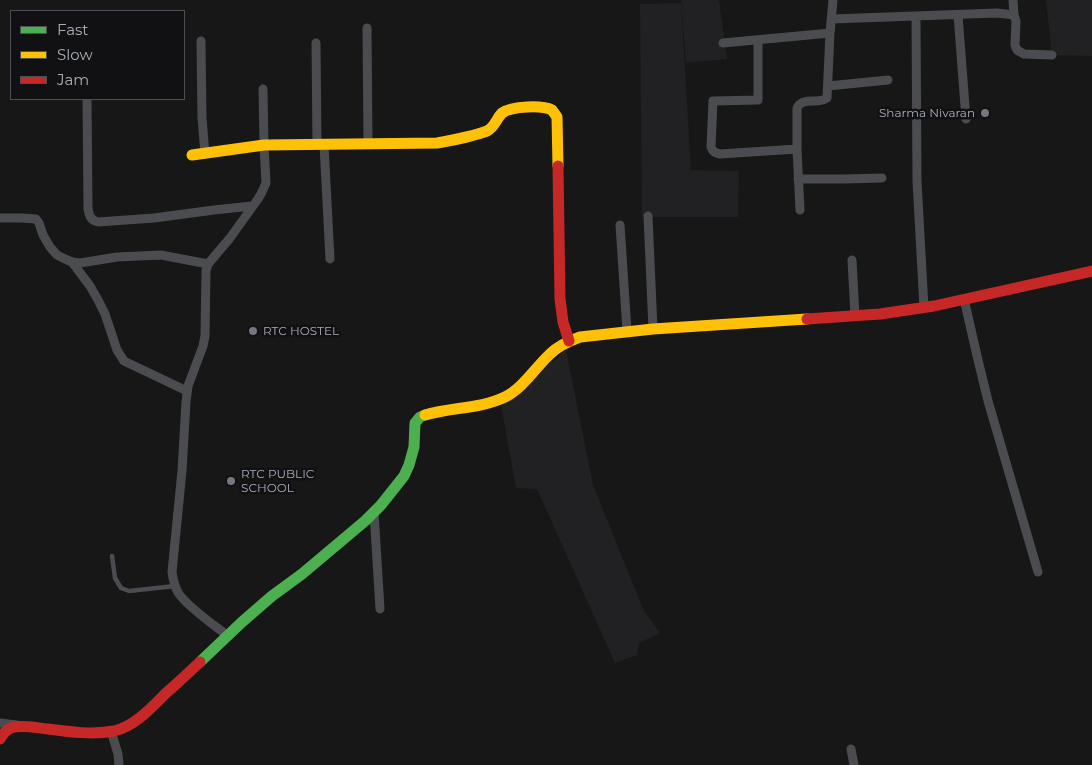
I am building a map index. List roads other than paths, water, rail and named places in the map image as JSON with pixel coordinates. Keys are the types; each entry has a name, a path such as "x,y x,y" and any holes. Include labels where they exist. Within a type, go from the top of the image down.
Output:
{"street":[{"path":"800,210 797,108 803,102 827,98 833,0"},
{"path":"1013,0 1016,21 1015,44 1017,50 1024,54 1052,55"},
{"path":"832,18 998,13 1014,15"},
{"path":"958,15 966,119"},
{"path":"916,16 918,181 924,308"},
{"path":"367,28 368,144"},
{"path":"723,43 830,33"},
{"path":"758,40 758,100 713,101 711,147 716,154 797,149"},
{"path":"201,41 202,118 205,154"},
{"path":"316,43 320,145 330,259"},
{"path":"828,86 888,80"},
{"path":"228,636 185,601 178,592 172,572 182,471 187,391 204,341 206,271 208,264 230,238 262,192 266,183 263,89"},
{"path":"86,100 87,198 88,214 92,220 98,222 154,218 252,206"},
{"path":"192,155 264,145 448,142 489,130 494,127 504,112 510,109 552,109 557,118 560,299 563,322 569,341"},
{"path":"798,179 882,178"},
{"path":"648,216 653,329"},
{"path":"0,218 36,219 40,223 43,235 50,247 57,255 72,262 80,263 117,257 161,255 208,264"},
{"path":"620,225 627,332"},
{"path":"852,260 855,316"},
{"path":"72,262 90,286 105,314 117,350 124,361 187,391"},
{"path":"0,723 86,732 112,731 124,728 136,720 272,596 309,568 365,521 381,505 404,476 409,465 414,447 415,423 420,417 505,398 526,380 551,353 569,341 593,335 653,329 880,314 924,308 1092,271"},
{"path":"964,299 986,393 1038,572"},
{"path":"374,512 380,609"},
{"path":"0,739 7,729 20,726"},
{"path":"112,731 119,765"},
{"path":"851,749 854,765"}],"lane":[{"path":"112,556 115,578 121,588 129,591 175,585"}],"place":[{"name":"Sharma Nivaran","path":"985,113"},
{"name":"RTC HOSTEL","path":"253,331"},
{"name":"RTC PUBLIC SCHOOL","path":"231,481"}]}
